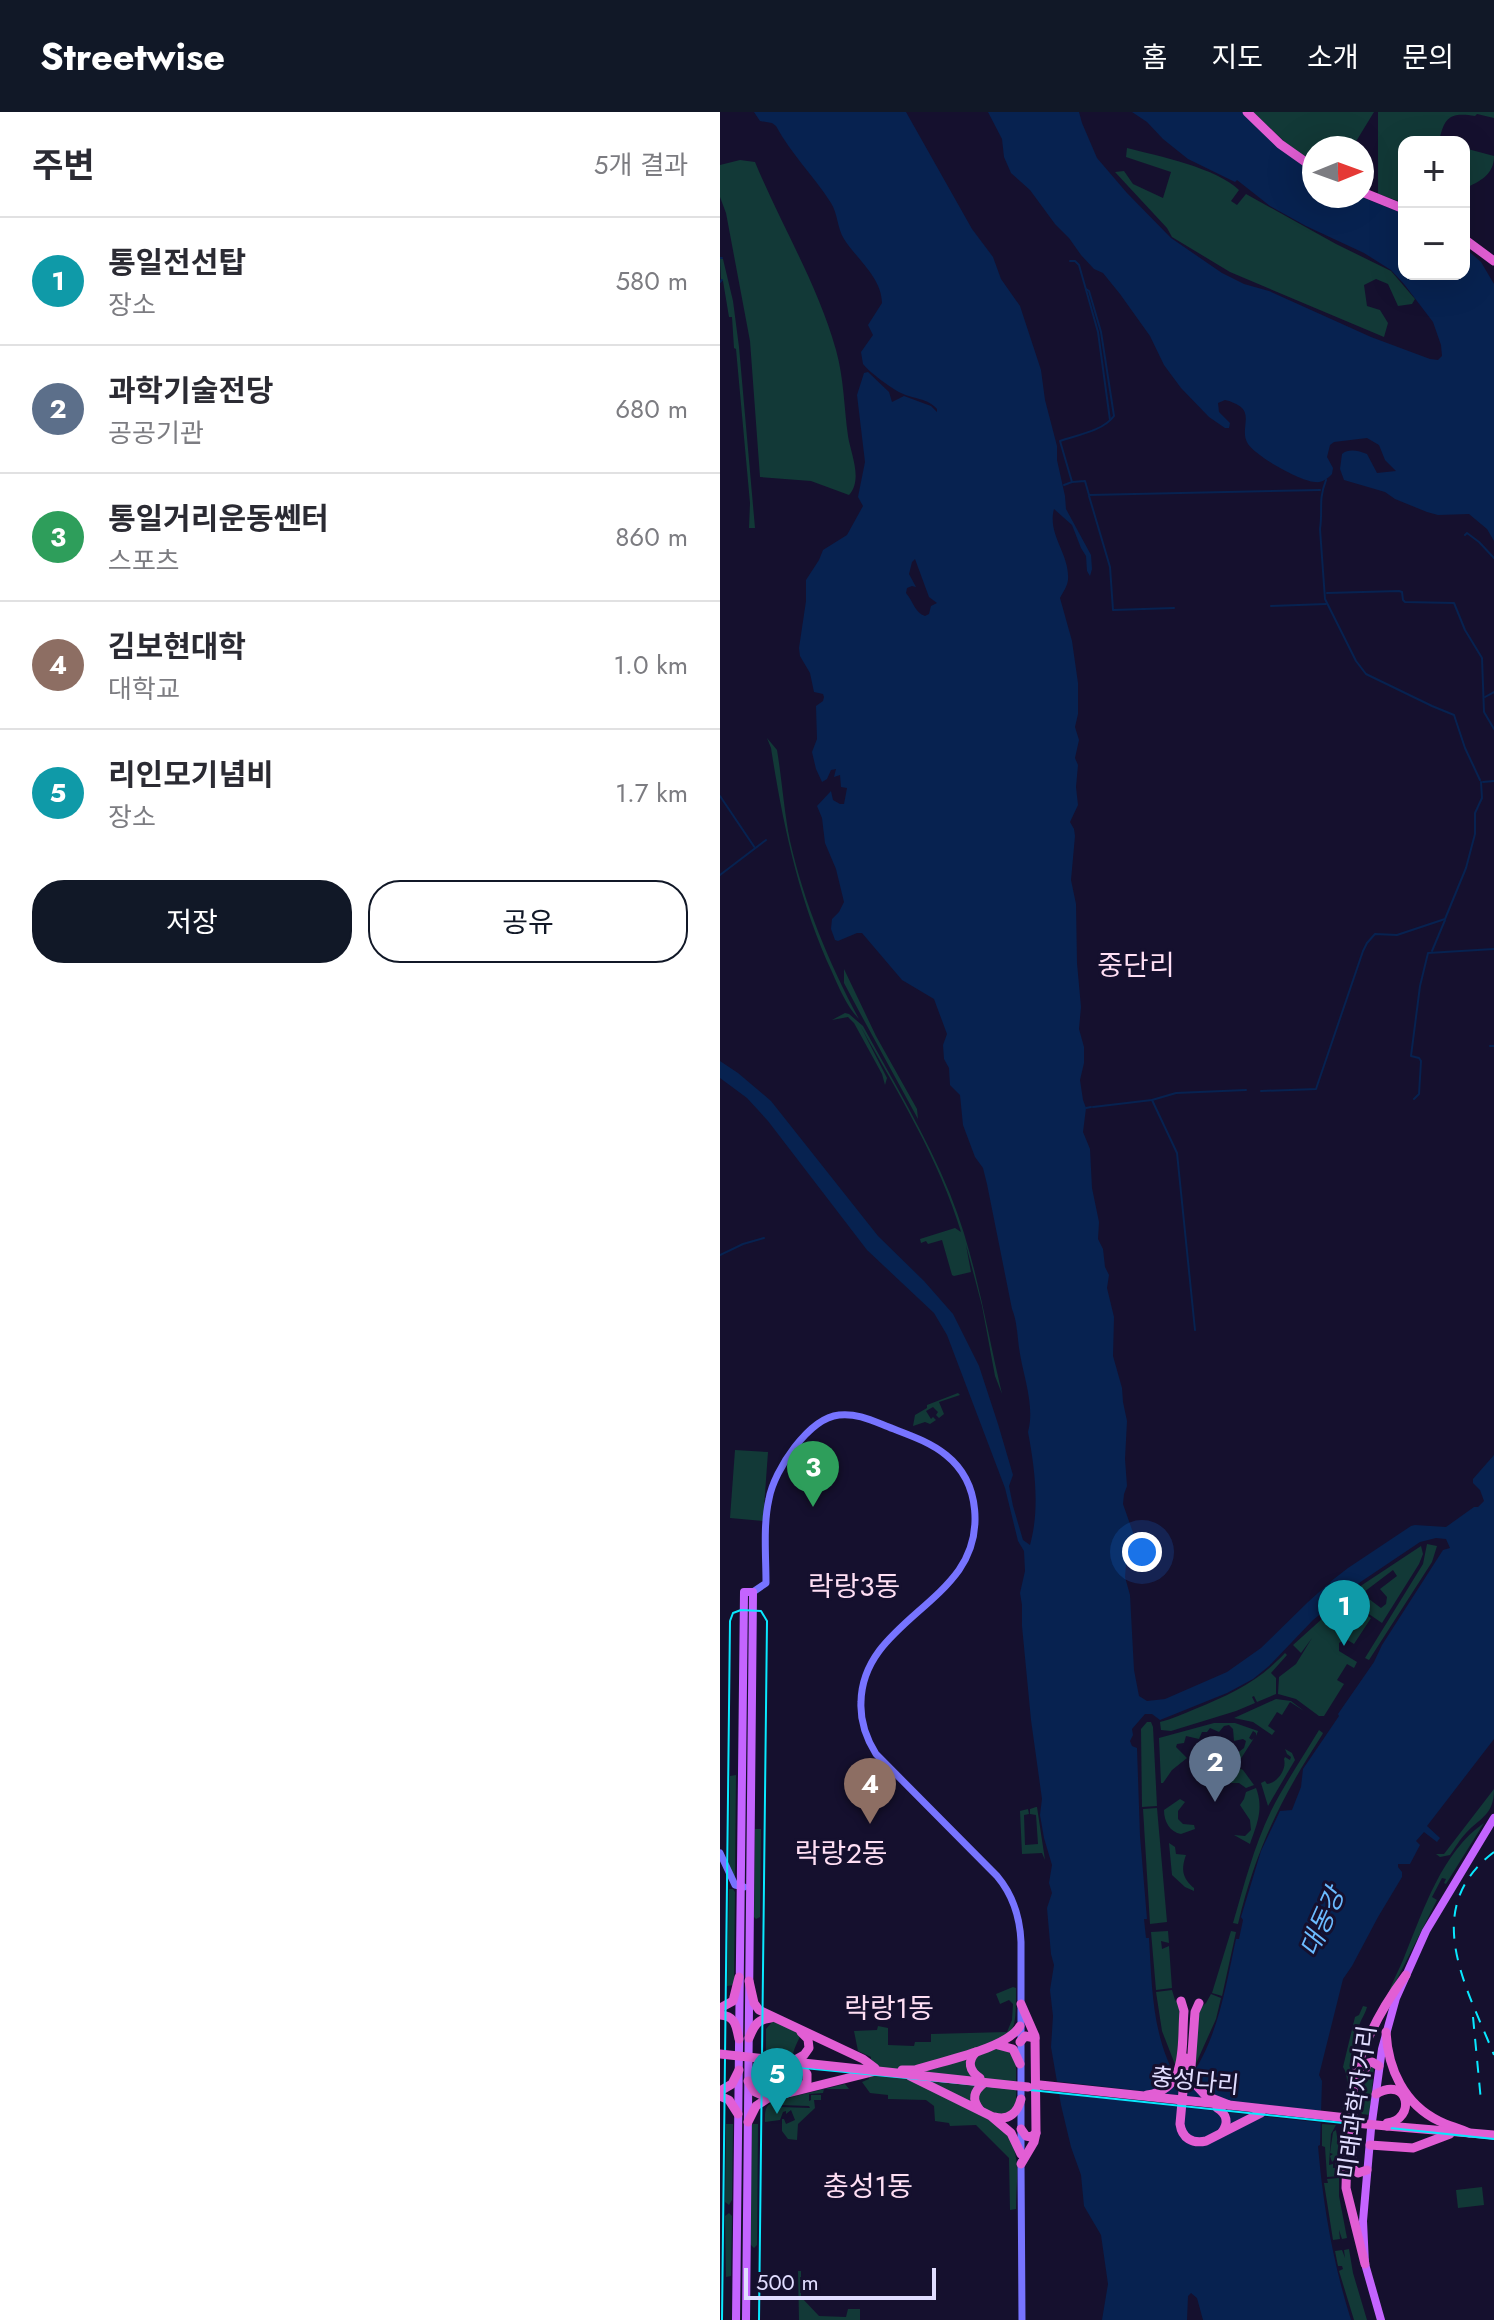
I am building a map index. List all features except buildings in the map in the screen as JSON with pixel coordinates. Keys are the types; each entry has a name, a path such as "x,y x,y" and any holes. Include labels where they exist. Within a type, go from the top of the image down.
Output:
{"highway":[{"path":"1247,112 1280,144 1302,160"},
{"path":"1374,197 1402,208"},
{"path":"1470,243 1494,261"},
{"path":"1365,2264 1346,2188 1352,2094 1364,2048 1396,1987 1406,1975"},
{"path":"720,2008 733,2001 744,1979"},
{"path":"744,1979 756,2007 773,2018 863,2059 875,2070"},
{"path":"1190,2003 1188,2026 1193,2080 1206,2096 1229,2105"},
{"path":"1021,2004 1035,2038 1036,2133 1034,2142 1021,2159"},
{"path":"720,2015 730,2016 734,2020 744,2039 759,2021 773,2018"},
{"path":"902,2072 995,2046 1013,2035 1020,2026"},
{"path":"1140,2096 1160,2092 1175,2080 1188,2026"},
{"path":"1188,2026 1180,2127 1186,2138 1196,2142 1206,2141 1261,2113"},
{"path":"798,2062 809,2048 808,2039 800,2031"},
{"path":"1386,2032 1392,2068 1408,2095 1433,2118 1469,2133"},
{"path":"1020,2042 1025,2036 1035,2038"},
{"path":"995,2046 1013,2049 1020,2064"},
{"path":"720,2052 1034,2086"},
{"path":"973,2054 971,2070 982,2080"},
{"path":"795,2092 804,2087 808,2078 798,2062"},
{"path":"1350,2119 1365,2066 1370,2062 1379,2066"},
{"path":"738,2114 729,2100 720,2094 732,2084 739,2070"},
{"path":"748,2122 756,2106 768,2098 875,2070"},
{"path":"902,2072 976,2105 1012,2135 1021,2159"},
{"path":"976,2105 976,2091 982,2080"},
{"path":"748,2081 755,2092 768,2098"},
{"name":"충성다리","path":"1034,2086 1350,2119"},
{"name":"충성다리","path":"1034,2086 1261,2113 1350,2119"},
{"path":"1376,2094 1393,2088 1401,2092 1405,2100 1406,2107 1401,2117 1387,2124"},
{"path":"991,2116 1002,2118 1012,2115 1021,2099"},
{"path":"1217,2108 1226,2121 1218,2136"},
{"path":"1350,2119 1469,2133"},
{"path":"1387,2124 1494,2135"},
{"path":"1408,2149 1416,2140 1411,2128"},
{"path":"1021,2129 1029,2137 1036,2133"},
{"path":"1370,2145 1408,2149 1426,2145 1445,2135 1469,2133"},
{"path":"1349,2135 1353,2169 1358,2173 1367,2170"}],"main road":[{"path":"746,2320 748,2081 744,2039 744,1592 753,1592 766,1583 769,1494 778,1473 808,1434 821,1421 835,1415 869,1420 937,1448 952,1460 971,1492 974,1504 975,1525 968,1554 946,1584 880,1649 864,1680 860,1706 865,1733 876,1754 982,1859 1006,1888 1020,1924 1022,2320"},
{"path":"784,1453 798,1445"},
{"name":"미래과학자거리","path":"1381,2320 1365,2264 1363,2221 1379,2066 1386,2032 1406,1975 1440,1905 1493,1822"},
{"path":"720,1853 735,1885 746,1888"},
{"path":"736,2320 739,2070 744,2039"}],"green space":[{"path":"1253,112 1374,112 1359,136 1302,136 1301,157"},
{"path":"1378,112 1494,112 1494,118 1477,114 1449,118 1441,136 1398,136 1398,201 1378,194"},
{"path":"1127,148 1217,175 1239,190 1231,201 1237,205 1246,194 1391,271 1415,299 1412,304 1398,306 1388,284 1376,279 1364,285 1367,306 1380,310 1388,323 1384,337 1230,272 1172,237 1115,172 1124,171 1133,184 1163,198 1171,172 1126,157"},
{"path":"1470,150 1494,156 1492,168 1470,186"},
{"path":"740,160 755,162 809,279 836,350 856,474 849,495 811,481 760,477 750,341 726,213 720,197 720,165"},
{"path":"720,259 723,259 733,301 739,347 755,528 749,528 750,503 736,349 732,317 729,317 721,279"},
{"path":"767,738 777,750 790,841 802,887 828,954 859,1019 840,991 810,918 794,862"},
{"path":"844,969 876,1036 917,1109 918,1119 844,983"},
{"path":"845,1013 863,1026 920,1129 941,1172 974,1268 1002,1394 995,1376 982,1306 966,1245 971,1272 954,1276 942,1240 921,1243 920,1239 955,1228 961,1232 941,1178 917,1127 861,1027 887,1078 885,1085 854,1023 848,1017 832,1020"},
{"path":"958,1393 960,1395 939,1402 944,1414 939,1418 933,1407 926,1411 931,1419 936,1420 913,1426 915,1415 927,1405"},
{"path":"735,1450 768,1452 763,1521 730,1518"},
{"path":"1427,1544 1437,1546 1432,1562 1369,1660 1365,1658 1423,1564"},
{"path":"1421,1546 1423,1554 1419,1564 1382,1623 1366,1612 1371,1618 1354,1644 1346,1639 1339,1643 1339,1651 1357,1662 1354,1668 1347,1664 1337,1680 1344,1684 1324,1716 1319,1716 1296,1699 1278,1694 1279,1677 1296,1664 1312,1638 1301,1653 1293,1645 1353,1591","holes":["1393,1570 1397,1576 1380,1589 1387,1597 1386,1604 1381,1608 1364,1592"]},
{"path":"1285,1653 1287,1655 1271,1673 1276,1678 1276,1694 1257,1702 1254,1696 1255,1703 1236,1711 1171,1731 1161,1730 1160,1722 1243,1686 1265,1672"},
{"path":"1276,1699 1291,1701 1304,1711 1290,1702 1282,1715 1277,1712 1268,1726 1275,1731 1272,1735 1253,1722 1234,1718"},
{"path":"1151,1722 1153,1727 1157,1806 1142,1807 1141,1729"},
{"path":"1214,1723 1235,1723 1258,1731 1256,1736 1253,1731 1249,1738 1254,1738 1240,1760 1236,1759 1236,1754 1244,1748 1246,1741 1234,1741 1233,1729 1229,1725 1219,1732 1210,1728 1202,1732 1199,1739 1186,1736 1184,1743 1176,1747 1187,1758 1161,1783 1159,1738"},
{"path":"1319,1730 1323,1733 1294,1781 1261,1848 1238,1924 1233,1923 1265,1824"},
{"path":"1285,1749 1292,1753 1295,1760 1268,1806 1261,1783 1271,1783 1280,1775 1285,1757 1290,1760 1291,1757"},
{"path":"1227,1762 1243,1770 1254,1785 1246,1788 1239,1783 1229,1783 1224,1770"},
{"path":"736,1775 735,1878 729,1868 730,1776"},
{"path":"1256,1788 1259,1810 1250,1844 1234,1835 1245,1836 1251,1830 1250,1820 1240,1805 1246,1792"},
{"path":"1494,1789 1492,1805 1486,1815 1464,1835 1450,1855 1440,1857 1436,1854 1444,1854"},
{"path":"1180,1799 1185,1802 1178,1811 1178,1819 1183,1824 1194,1825 1195,1829 1181,1834 1168,1826 1164,1810"},
{"path":"1037,1807 1045,1860 1042,1853 1022,1854 1020,1811 1028,1809 1029,1814 1024,1815 1025,1845 1038,1844 1036,1815 1030,1814 1030,1809"},
{"path":"1157,1808 1167,1922 1150,1924 1143,1809"},
{"path":"1484,1823 1446,1884 1446,1879 1442,1878 1432,1897 1437,1900 1386,2001 1436,1883 1457,1849"},
{"path":"755,1829 761,1829 760,1917 756,1919 754,1917"},
{"path":"1169,1843 1175,1847 1176,1854 1186,1855 1184,1873 1194,1891 1172,1875"},
{"path":"729,1889 735,1892 734,1985 727,1986"},
{"path":"1168,1931 1169,1943 1161,1941 1162,1949 1169,1946 1172,1988 1156,1990 1151,1932"},
{"path":"1231,1931 1236,1932 1222,1996 1212,1993"},
{"path":"1016,1988 1015,2017 1010,2032 996,2041 969,2050 971,2055 1007,2048 1016,2060 1016,2106 1012,2112 993,2121 1003,2130 1014,2150 1016,2209 1010,2210 1009,2158 976,2125 950,2126 949,2123 935,2121 934,2106 926,2100 888,2099 888,2095 870,2093 862,2082 869,2079 871,2057 858,2051 854,2031 877,2030 878,2026 888,2028 888,2045 914,2046 915,2042 931,2042 931,2034 1007,2032 1013,2004 1009,2000 1000,2004 996,1994"},
{"path":"1172,1990 1181,2007 1176,2067 1162,2031 1156,1992"},
{"path":"1211,1994 1221,1998 1216,2019 1194,2068 1199,2009"},
{"path":"1363,2006 1367,2007 1350,2065 1353,2071 1349,2110 1343,2109 1347,2082 1343,2067 1355,2017"},
{"path":"773,2021 801,2034 793,2057 800,2070 797,2078 801,2086 776,2094 766,2089 766,2029"},
{"path":"1374,2065 1370,2115 1362,2114 1356,2104 1366,2069"},
{"path":"845,2084 849,2089 824,2089"},
{"path":"824,2089 823,2093 809,2094 809,2101 811,2095 821,2095 821,2100 814,2100 815,2108 798,2124 797,2140 788,2139 782,2131 782,2119 786,2124 795,2120 791,2110 786,2114 786,2111 783,2112 780,2120 765,2122 767,2108 773,2102 781,2107 810,2108 780,2105 775,2101"},
{"path":"726,2124 733,2124 732,2200 729,2205 725,2202"},
{"path":"752,2124 758,2124 757,2245 754,2248 750,2244"},
{"path":"1322,2124 1336,2125 1331,2134 1329,2165 1333,2164 1335,2168 1336,2158 1332,2162 1330,2156 1333,2154 1330,2153 1336,2130 1340,2176 1327,2177"},
{"path":"1339,2178 1347,2238 1342,2239 1339,2230 1340,2239 1333,2240 1324,2183 1328,2183 1327,2179"},
{"path":"1482,2187 1484,2205 1458,2208 1456,2190"},
{"path":"729,2213 732,2216 731,2276 726,2277 725,2216"},
{"path":"1349,2249 1367,2320 1354,2320 1339,2271 1343,2269 1338,2266 1335,2251 1342,2250 1345,2258 1344,2250"},
{"path":"798,2271 801,2271 801,2297 819,2316 846,2317 848,2309 860,2309 860,2320 799,2320"}],"water":[{"name":"대동강","path":"754,112 906,112 972,229 993,257 1001,279 1020,306 1041,370 1066,509 1091,555 1090,576 1086,556 1072,525 1054,509 1056,536 1068,571 1067,583 1060,598 1072,641 1078,683 1075,727 1079,740 1075,758 1078,765 1078,805 1070,822 1075,836 1071,880 1076,904 1081,1007 1079,1029 1084,1047 1080,1080 1086,1108 1083,1132 1090,1149 1092,1188 1099,1222 1098,1239 1109,1275 1107,1288 1114,1317 1113,1356 1127,1421 1127,1486 1123,1504 1138,1547 1132,1550 1131,1540 1128,1540 1125,1577 1130,1595 1134,1670 1139,1696 1147,1701 1165,1699 1227,1672 1261,1648 1330,1582 1411,1526 1446,1527 1478,1507 1484,1501 1473,1479 1494,1455 1494,1739 1427,1826 1440,1838 1437,1842 1424,1832 1416,1841 1420,1845 1410,1864 1398,1864 1402,1877 1343,1979 1319,2075 1322,2081 1318,2146 1323,2190 1334,2255 1351,2320 1203,2320 1197,2298 1191,2293 1188,2296 1187,2320 1102,2320 1108,2284 1101,2235 1084,2206 1081,2175 1061,2105 1051,2047 1053,2016 1050,1990 1054,1965 1047,1908 1052,1893 1049,1883 1052,1865 1040,1815 1042,1799 1022,1626 1020,1593 1025,1571 1024,1551 1018,1541 1005,1488 947,1335 934,1313 867,1250 768,1121 747,1098 720,1078 720,1061 771,1101 878,1236 953,1314 979,1366 1013,1475 1009,1486 1013,1506 1023,1540 1030,1545 1036,1503 1028,1432 1030,1403 983,1168 975,1157 963,1125 960,1095 950,1085 943,1045 947,1034 934,999 902,980 862,933 838,941 831,929 832,919 844,902 817,806 831,791 833,800 844,804 847,788 841,787 840,775 834,777 836,769 831,770 822,782 816,769 812,752 817,739 816,706 824,697 814,692 799,648 806,580 823,550 847,535 863,506 858,497 865,462 857,395 864,373 868,372 889,392 892,402 904,396 931,406 937,412 937,409 929,403 897,391 863,364 861,352 873,335 868,325 882,303 878,285 844,239 833,207 776,126 760,121","holes":["915,559 929,597 937,603 925,616 916,610 906,593 907,588 916,587 909,574","1446,1539 1450,1548 1443,1550 1303,1769 1301,1787 1292,1810 1280,1811 1261,1851 1213,2031 1198,2066 1187,2082 1179,2082 1163,2049 1155,2012 1149,1938 1146,1938 1144,1919 1147,1919 1137,1748 1130,1741 1132,1729 1145,1714 1152,1714 1160,1720 1253,1679 1313,1620 1359,1583 1420,1542"]},
{"path":"988,112 1079,112 1097,158 1171,238 1222,273 1244,284 1269,291 1371,337 1430,359 1438,360 1442,356 1433,322 1400,280 1470,280 1470,252 1481,262 1494,284 1494,541 1487,529 1469,514 1438,515 1395,499 1385,492 1344,480 1340,469 1342,454 1348,451 1367,454 1377,473 1396,471 1385,460 1379,445 1367,438 1330,445 1327,457 1333,468 1332,474 1315,482 1290,473 1248,444 1245,412 1238,405 1225,400 1218,403 1219,412 1230,423 1229,428 1209,417 1164,365 1150,336 1103,273 1094,269 1081,255 1030,190 1011,173 1004,157 1002,139"},
{"path":"1132,112 1242,112 1275,143 1302,162 1302,208 1374,208 1374,202 1398,212 1398,278 1364,253 1270,206 1237,180 1235,182 1188,159"}],"pier":[{"path":"1053,2081 1204,2098 1201,2088 1218,2100 1325,2111 1324,2123 1055,2093"}],"waterway":[{"path":"1070,261 1079,265 1098,332 1110,420"},
{"path":"1064,485 1072,482 1060,441 1097,429 1114,416 1101,332 1086,289"},
{"path":"1326,480 1321,499 1320,529 1325,599 1356,661 1366,674 1454,715 1480,780"},
{"path":"1072,482 1085,481 1089,495 1320,490"},
{"path":"1089,496 1110,567 1113,610 1174,608"},
{"path":"1465,535 1467,533 1479,542 1494,558"},
{"path":"1327,593 1399,591 1405,602 1454,603 1465,630 1482,658 1484,712 1494,729"},
{"path":"1271,606 1326,604"},
{"path":"1485,697 1494,692"},
{"path":"1483,782 1494,781"},
{"path":"1261,1091 1316,1089 1363,951 1375,934 1397,935 1445,919 1466,868 1475,834 1475,813 1482,798 1481,782"},
{"path":"720,796 755,848"},
{"path":"720,875 766,840"},
{"path":"1432,951 1445,920"},
{"path":"1414,1099 1419,1094 1421,1061 1411,1056 1420,986 1428,953 1494,949"},
{"path":"1093,1107 1152,1100 1176,1093 1246,1090"},
{"path":"1152,1100 1177,1153 1195,1330"},
{"path":"1086,1108 1091,1107"},
{"path":"720,1255 764,1238"}],"tram line":[{"path":"722,2320 730,1621 733,1613 741,1610 761,1611 767,1621 759,2320"},
{"path":"720,2056 804,2068 1494,2139"}],"railway":[{"path":"1494,1852 1471,1874 1459,1898 1454,1923 1462,1976 1494,2055"},
{"path":"1473,2017 1481,2101"}],"place":[{"name":"통일거리운동쎈터","path":"813,1507"},
{"name":"통일전선탑","path":"1344,1646"},
{"name":"과학기술전당","path":"1215,1802"},
{"name":"김보현대학","path":"870,1824"},
{"name":"리인모기념비","path":"777,2114"}],"district":[{"name":"중단리","path":"1136,965"},
{"name":"락랑3동","path":"854,1586"},
{"name":"락랑2동","path":"841,1853"},
{"name":"락랑1동","path":"889,2008"},
{"name":"충성1동","path":"868,2186"}]}
